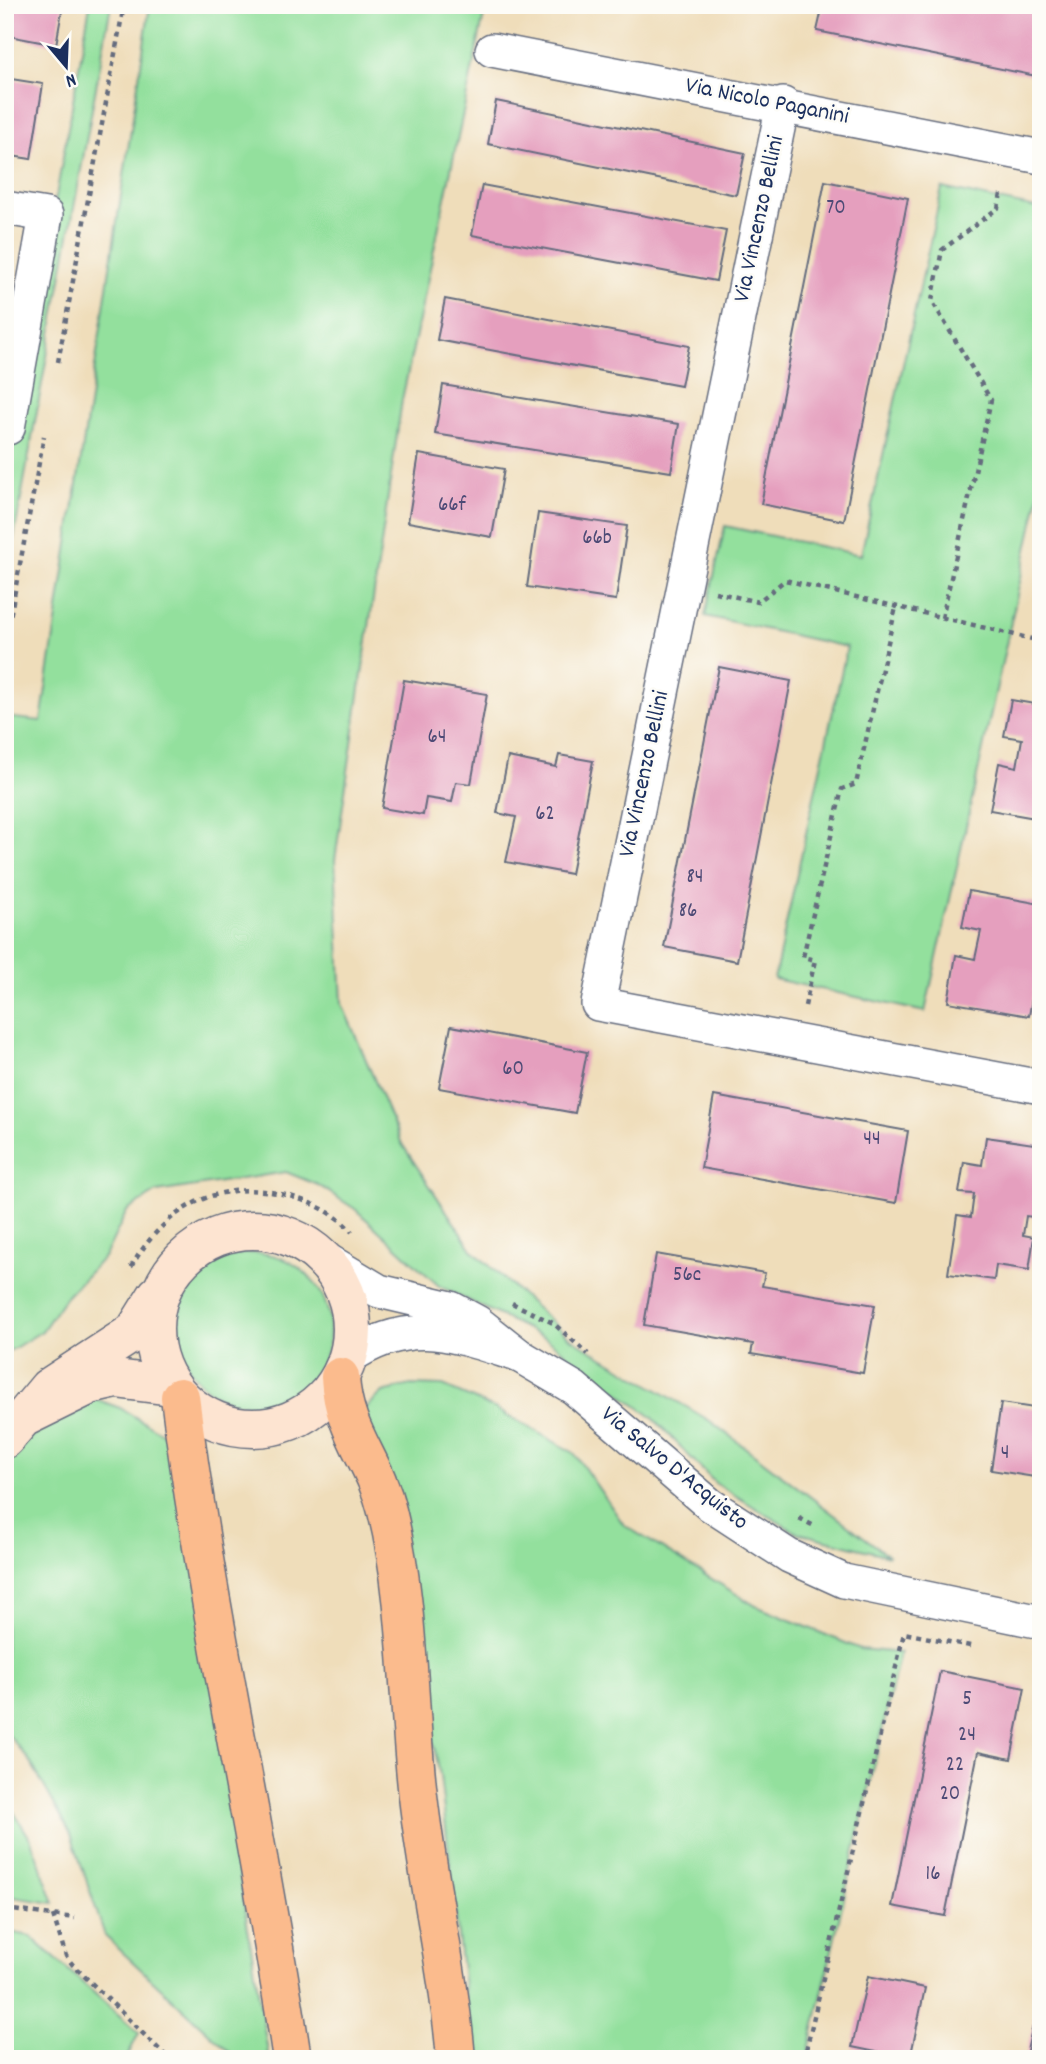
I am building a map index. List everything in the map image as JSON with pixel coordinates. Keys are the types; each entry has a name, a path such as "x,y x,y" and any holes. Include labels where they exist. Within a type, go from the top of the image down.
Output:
{"highway":[{"path":"344,1368 344,1413 375,1474 387,1511 401,1600 418,1796 456,2059"},
{"path":"176,1392 190,1482 267,1894 292,2059"}],"street":[{"name":"Via Nicolo Paganini","path":"492,50 783,104 1041,157"},
{"name":"Via Vincenzo Bellini","path":"783,104 598,1004 1041,1087"},
{"path":"5,208 46,215 8,428 5,427"},
{"path":"14,1428 48,1388 134,1332 180,1262 216,1237 238,1231 259,1230 286,1236 306,1245 379,1291 451,1308 477,1322 520,1356"},
{"path":"166,1281 156,1309 154,1329 158,1358 176,1392 194,1410 223,1425 268,1427 307,1412 328,1394 344,1368 352,1343 351,1309 342,1284 322,1257"},
{"path":"344,1368 369,1344 404,1332 457,1336 520,1356"},
{"name":"Via Salvo D'Acquisto","path":"520,1356 574,1388 709,1504 789,1556 844,1581 1041,1622"},
{"path":"14,1428 90,1385 116,1379 176,1392"}],"path":[{"path":"56,370 124,5"},
{"path":"942,618 991,400 932,300 942,250 998,208 1001,194"},
{"path":"5,643 46,423"},
{"path":"710,592 758,602 785,580 1032,639"},
{"path":"805,1006 815,960 803,957 842,789 856,783 896,607"},
{"path":"804,2059 904,1633"},
{"path":"5,1909 75,1918"},
{"path":"53,1915 66,1956 73,1965 169,2059"}],"green space":[{"path":"90,5 111,5 5,586 5,483"},
{"path":"150,5 486,5 402,400 335,860 342,1004 402,1144 473,1251 569,1337 710,1421 889,1556 795,1532 715,1483 653,1418 544,1337 439,1286 355,1209 318,1185 286,1172 157,1192 127,1211 105,1256 65,1298 42,1331 5,1354 5,717 41,721"},
{"path":"942,188 1041,209 1041,486 925,1012 774,979 847,647 705,616 725,526 861,555"},
{"path":"254,1253 283,1258 308,1275 325,1300 330,1329 325,1358 308,1383 283,1400 254,1405 225,1400 200,1383 183,1358 178,1329 183,1300 200,1275 225,1258"},
{"path":"411,1385 443,1386 496,1409 574,1453 624,1525 756,1606 860,1649 900,1653 807,2059 472,2059 440,1775 384,1506 348,1425 383,1392"},
{"path":"90,1397 120,1408 202,1457 198,1548 239,1873 269,2059 237,2059 105,1936 71,1834 30,1761 5,1731 5,1445"},
{"path":"5,1798 31,1840 54,1903 5,1896"},
{"path":"5,1931 30,1936 139,2033 126,2059 5,2059"}],"building":[{"path":"5,5 63,5 56,45 9,36 12,22 5,21"},
{"path":"758,5 784,5 783,11"},
{"path":"823,5 1041,7 1041,77 817,31"},
{"path":"5,78 43,84 31,159 5,155"},
{"path":"496,101 745,153 736,195 488,144"},
{"path":"825,181 908,198 844,521 761,504"},
{"path":"482,185 726,231 716,281 472,235"},
{"path":"445,299 689,346 681,386 437,340"},
{"path":"443,385 679,424 671,472 435,434"},
{"path":"419,454 504,469 492,537 408,522"},
{"path":"538,513 627,526 616,600 527,587"},
{"path":"719,667 791,681 737,961 664,947"},
{"path":"404,680 487,694 471,784 456,782 452,802 426,798 423,815 382,808"},
{"path":"1011,700 1041,705 1041,819 990,810 999,763 1017,767 1022,739 1004,736"},
{"path":"559,755 593,761 571,874 506,862 516,817 497,813 508,757 556,767"},
{"path":"969,891 1041,904 1041,948 1029,1016 948,1002 956,955 975,959 981,931 962,927"},
{"path":"451,1026 587,1052 575,1113 439,1088"},
{"path":"714,1096 908,1131 896,1203 701,1168"},
{"path":"986,1137 1041,1145 1041,1218 1026,1216 1023,1235 1034,1237 1029,1270 996,1265 994,1280 948,1274 957,1215 971,1217 974,1194 959,1193 964,1162 982,1165"},
{"path":"656,1254 765,1273 762,1286 875,1305 863,1373 751,1354 753,1344 644,1325"},
{"path":"1001,1403 1041,1409 1041,1478 991,1470"},
{"path":"940,1671 1025,1688 1011,1759 978,1752 945,1916 892,1906"},
{"path":"868,1976 925,1988 910,2059 852,2047"},
{"path":"1035,2017 1041,2018 1041,2059 1025,2059"}]}
